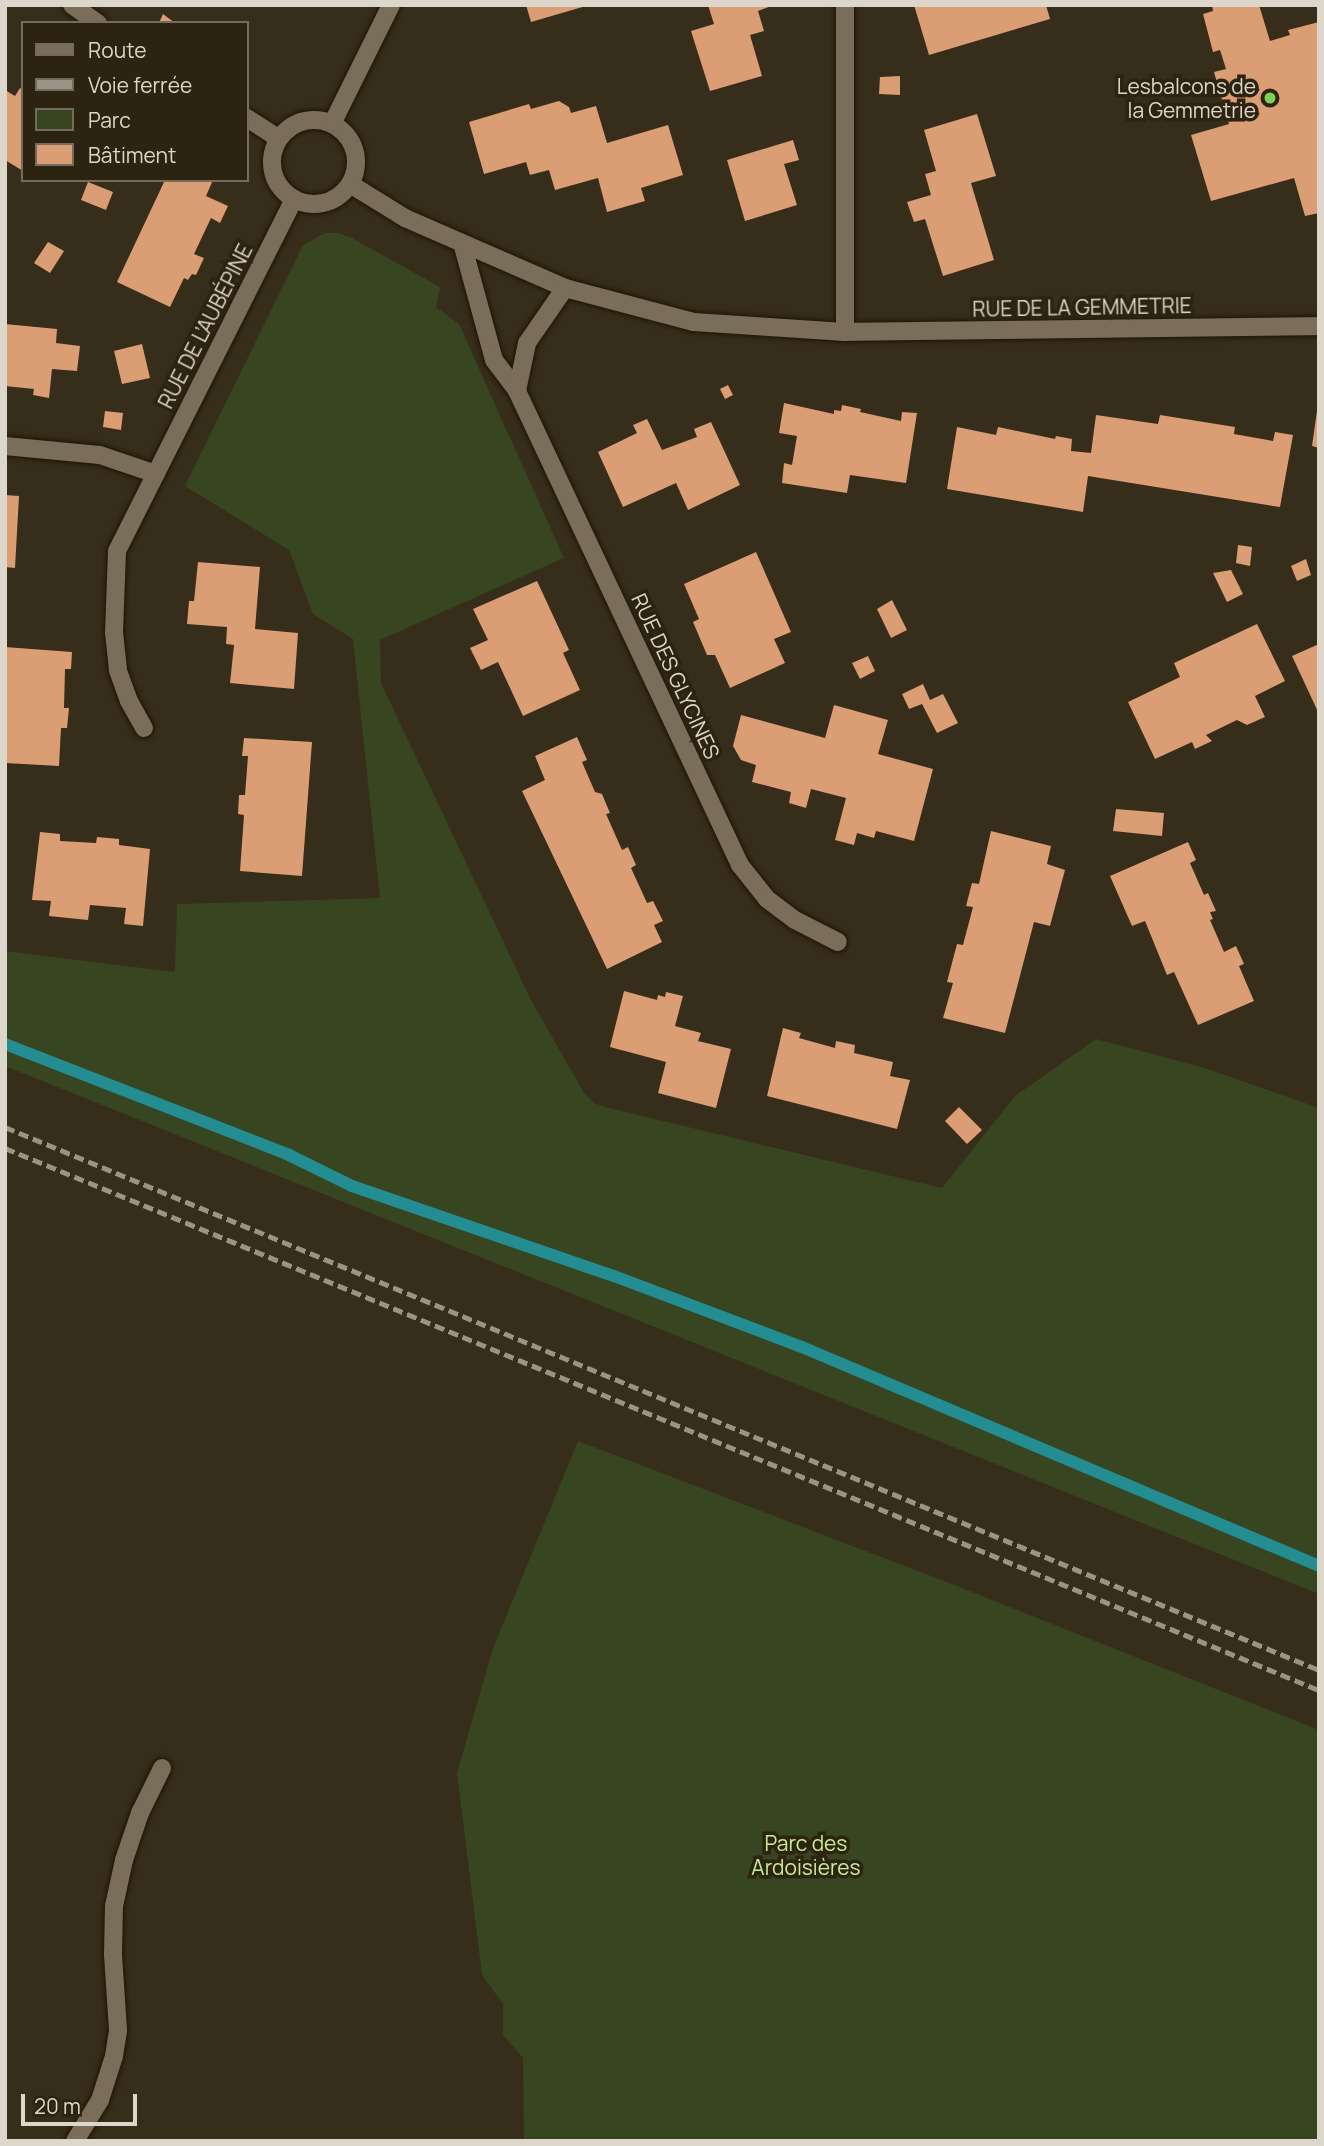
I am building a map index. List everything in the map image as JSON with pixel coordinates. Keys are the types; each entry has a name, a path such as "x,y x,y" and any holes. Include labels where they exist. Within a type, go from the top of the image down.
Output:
{"street":[{"path":"72,5 95,21"},
{"path":"332,124 391,5"},
{"path":"845,5 845,332"},
{"path":"248,119 278,138"},
{"path":"308,120 332,124 352,142 356,155 350,184 332,200 320,204 294,199 283,191 271,166 272,152 278,138 286,130 308,120"},
{"name":"RUE DE LA GEMMETRIE","path":"350,184 405,218 565,288 694,322 845,332 1319,326"},
{"name":"RUE DE L’AUBÉPINE","path":"144,728 129,701 118,670 114,633 117,551 294,199"},
{"name":"RUE DES GLYCINES","path":"462,243 494,360 517,391 740,865 766,899 795,920 838,942"},
{"path":"517,391 527,343 565,288"},
{"path":"5,446 100,455 156,474"},
{"path":"75,2141 100,2100 114,2056 118,2030 113,1954 114,1906 124,1860 140,1813 162,1768"}],"green space":[{"path":"325,233 339,233 352,238 440,287 436,307 459,324 564,558 380,640 381,683 531,1000 584,1093 594,1103 605,1107 942,1188 1015,1096 1096,1039 1205,1068 1319,1108 1319,1594 5,1066 5,951 175,972 177,904 380,898 353,639 313,614 289,550 185,486 303,245"},
{"name":"Parc des Ardoisières","path":"578,1441 952,1584 1319,1730 1319,2141 524,2141 523,2058 503,2035 503,2004 482,1975 457,1773 493,1648"}],"building":[{"path":"526,5 586,5 586,6 531,22"},
{"path":"708,5 774,5 758,11 764,31 750,35 762,76 710,91 691,31 714,24"},
{"path":"914,5 1046,5 1050,19 929,55"},
{"name":"Lesbalcons de la Gemmetrie","path":"1212,5 1259,5 1270,41 1290,35 1288,30 1319,22 1319,213 1305,216 1294,178 1211,201 1191,135 1229,124 1214,72 1226,69 1220,50 1213,52 1203,14 1213,11"},
{"path":"163,14 172,21 160,21"},
{"path":"900,76 900,95 879,94 880,77"},
{"path":"21,89 21,170 5,160 5,90 15,96"},
{"path":"559,101 569,107 571,113 596,106 607,143 668,125 683,175 641,188 645,201 607,212 598,178 555,190 549,170 530,175 526,162 484,174 469,122 529,104 531,109"},
{"path":"977,114 996,176 971,183 994,260 943,276 925,219 914,222 907,202 931,195 925,174 936,171 924,130"},
{"path":"793,140 799,160 784,164 797,205 745,221 727,160"},
{"path":"88,182 113,192 106,210 81,200"},
{"path":"164,182 212,182 206,196 228,206 220,223 211,218 194,254 204,258 196,275 192,274 188,280 184,278 170,307 117,282"},
{"path":"48,242 64,251 50,273 34,263"},
{"path":"5,324 57,329 56,343 80,346 77,371 52,369 49,398 33,395 34,389 5,386"},
{"path":"142,344 150,378 122,384 114,351"},
{"path":"728,385 733,395 725,399 720,389"},
{"path":"784,403 834,414 834,410 841,411 842,405 901,421 902,412 917,413 906,483 850,475 847,493 782,483 784,463 792,465 797,436 779,433"},
{"path":"105,411 123,413 121,430 103,427"},
{"path":"1319,411 1319,448 1312,446"},
{"path":"1096,415 1158,424 1160,415 1235,427 1234,434 1273,441 1275,432 1293,435 1280,507 1088,476 1083,512 947,489 957,427 996,435 998,427 1055,439 1056,436 1072,439 1071,451 1091,453"},
{"path":"647,419 662,450 697,437 694,429 711,422 740,485 688,510 676,483 623,507 598,452 637,433 633,425"},
{"path":"5,495 19,496 15,568 5,567"},
{"path":"1238,545 1252,547 1250,566 1236,563"},
{"path":"756,552 791,632 774,639 785,663 730,688 715,655 707,655 693,622 699,619 684,584"},
{"path":"1306,559 1311,575 1297,581 1291,566"},
{"path":"198,562 260,567 255,629 298,633 294,689 230,683 234,645 226,644 227,627 187,624 189,601 194,601"},
{"path":"1231,570 1243,594 1227,602 1213,573"},
{"path":"537,581 569,650 563,653 580,690 523,716 498,662 481,670 470,648 488,640 473,609"},
{"path":"892,600 907,630 891,638 877,609"},
{"path":"1257,624 1285,681 1255,696 1265,717 1247,725 1237,720 1206,735 1212,741 1195,749 1192,742 1155,759 1128,702 1180,677 1174,663"},
{"path":"1319,644 1319,714 1292,656"},
{"path":"5,647 72,652 71,669 65,669 64,708 69,708 67,728 61,728 59,766 5,763"},
{"path":"868,656 875,671 860,679 852,663"},
{"path":"923,684 930,700 943,694 958,723 937,733 922,704 909,709 902,694"},
{"path":"834,705 888,720 878,754 933,769 914,841 876,831 874,838 857,833 854,845 835,840 846,798 811,789 806,808 789,803 791,792 752,782 756,765 741,760 733,746 741,715 825,738"},
{"path":"577,737 587,760 582,762 595,792 602,794 610,813 606,814 622,850 628,847 636,865 631,868 647,903 653,901 663,921 654,925 662,942 607,969 522,791 545,780 535,756"},
{"path":"244,738 312,742 302,876 240,871 244,815 238,814 239,795 245,795 248,756 242,756"},
{"path":"1116,809 1164,813 1162,836 1113,831"},
{"path":"991,831 1051,846 1047,864 1065,870 1050,926 1034,922 1005,1033 943,1018 953,983 947,982 957,944 963,945 973,907 966,906 972,883 979,884"},
{"path":"40,832 60,834 60,841 96,843 97,837 119,839 119,845 150,849 143,926 124,924 126,908 90,905 88,920 49,916 51,901 32,900"},
{"path":"1188,842 1196,860 1190,863 1204,895 1208,893 1216,911 1210,912 1213,919 1210,920 1224,952 1236,946 1244,964 1239,966 1254,1001 1198,1025 1174,972 1167,975 1145,921 1132,926 1110,876"},
{"path":"624,991 657,1000 658,995 665,997 666,992 683,996 675,1026 701,1033 698,1041 731,1049 716,1108 658,1093 666,1062 610,1047"},
{"path":"783,1028 801,1033 799,1038 835,1048 836,1041 855,1045 854,1053 893,1062 890,1076 910,1080 897,1129 767,1096"},
{"path":"959,1107 982,1130 967,1144 945,1121"}],"waterway":[{"path":"5,1044 289,1155 352,1186 614,1276 802,1347 1319,1566"}],"railway":[{"path":"5,1127 1319,1670"},
{"path":"5,1148 1319,1690"}],"place":[{"name":"Lesbalcons de la Gemmetrie","path":"1270,98"}]}
